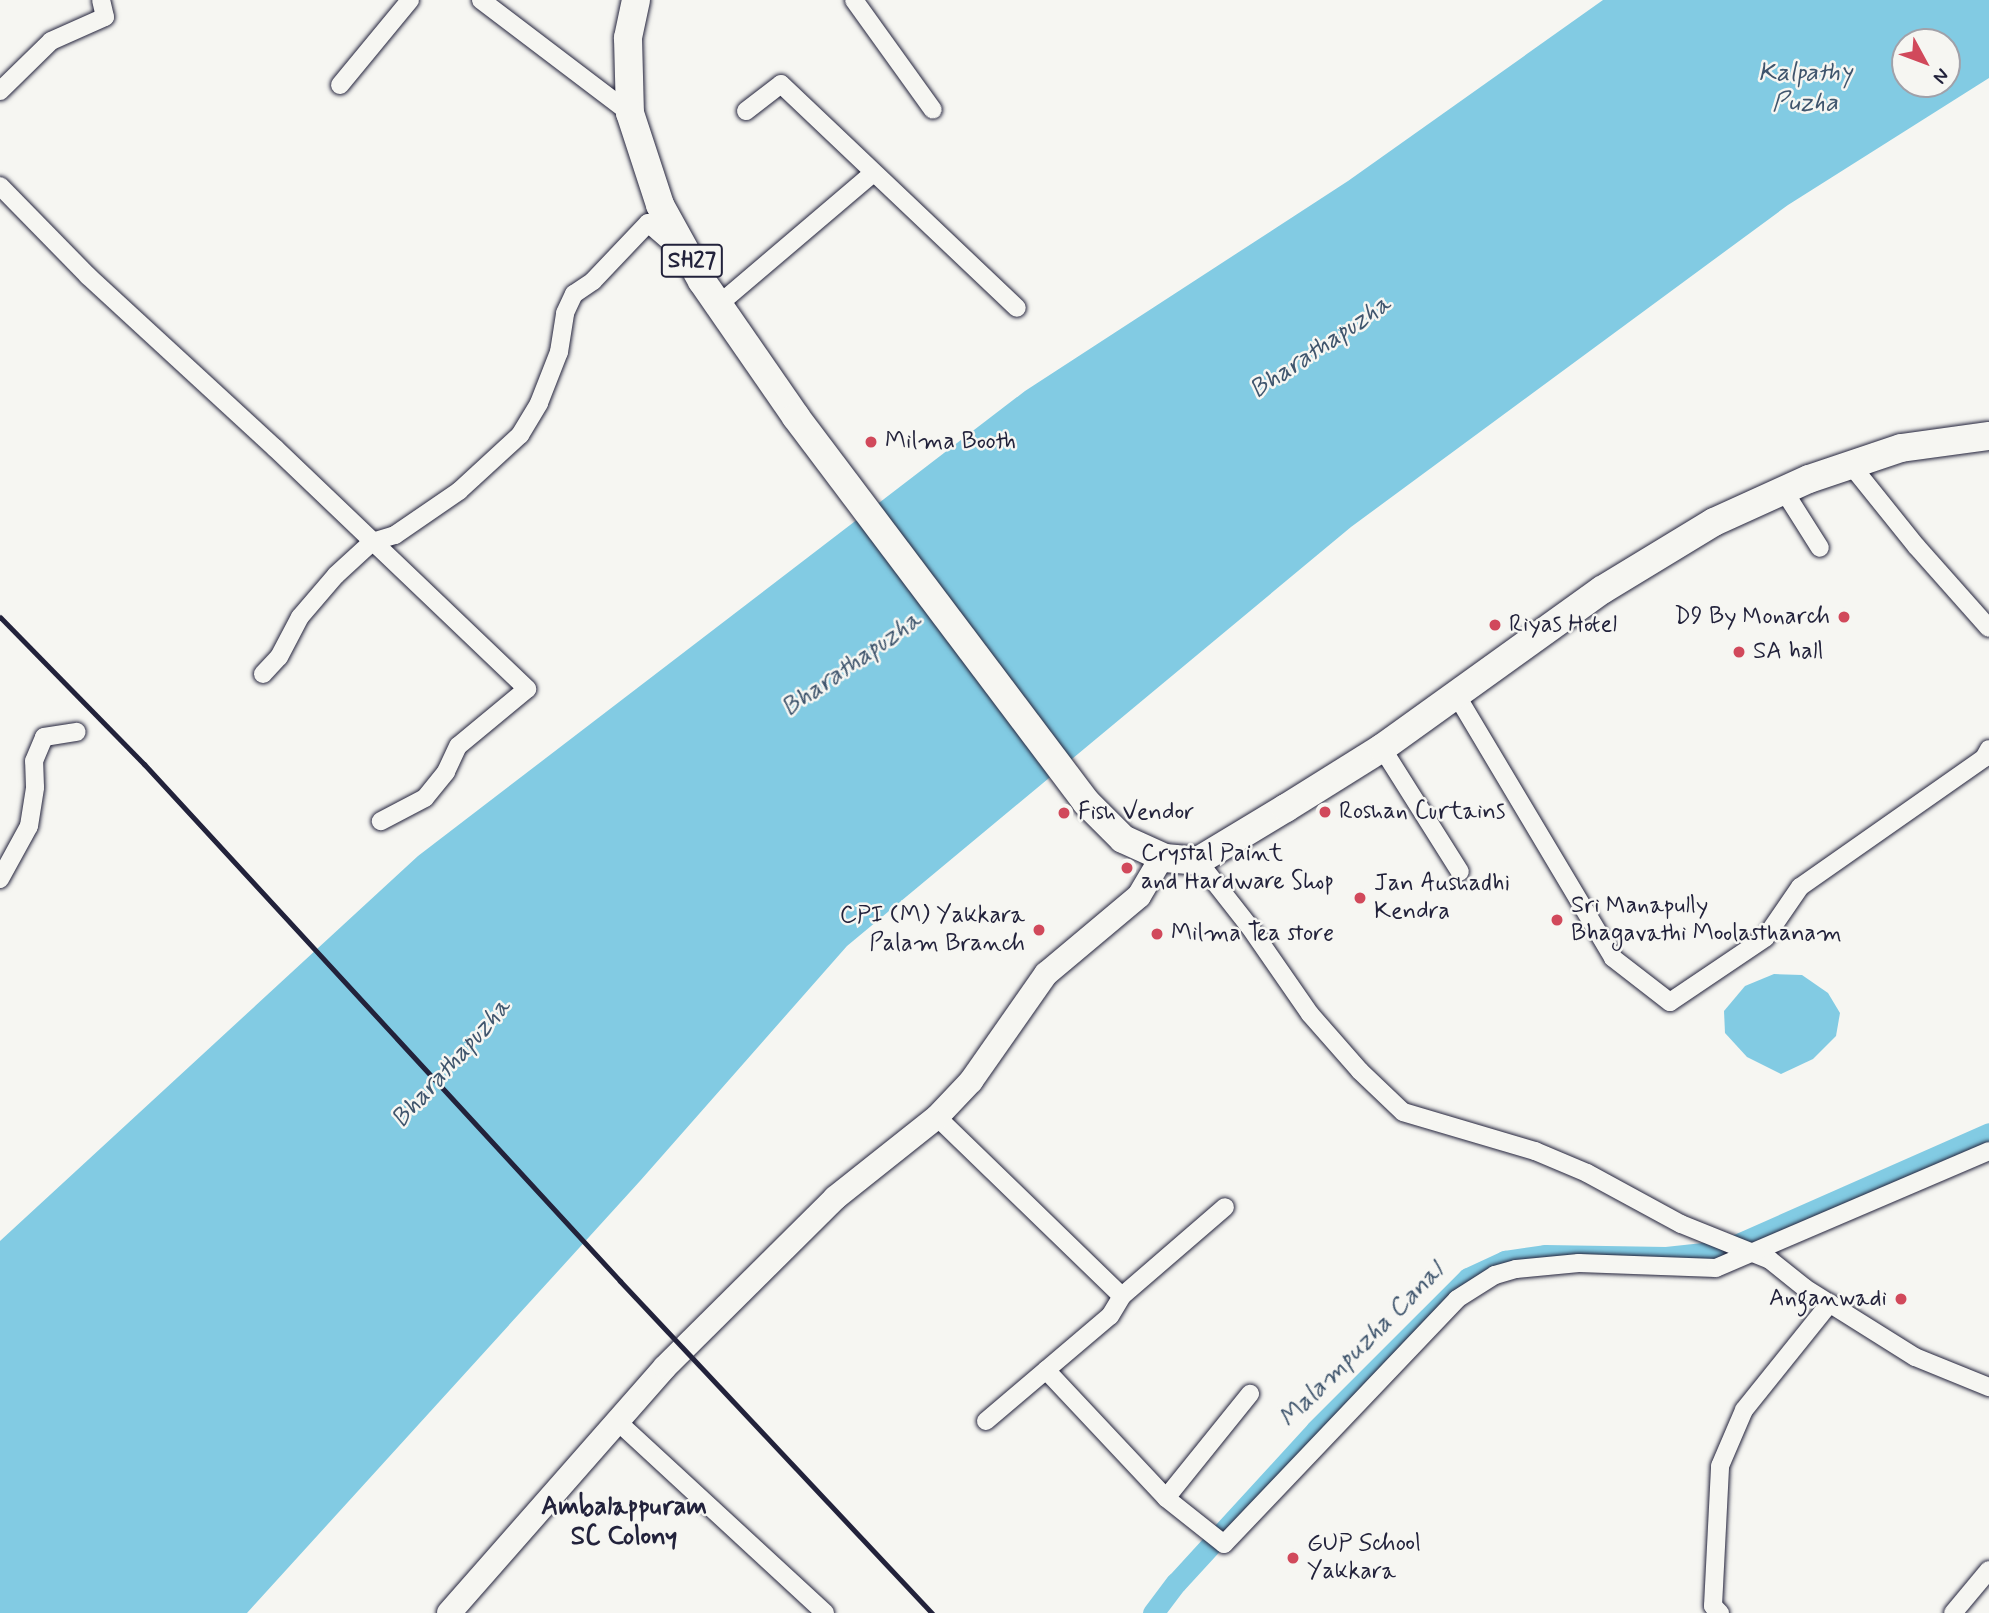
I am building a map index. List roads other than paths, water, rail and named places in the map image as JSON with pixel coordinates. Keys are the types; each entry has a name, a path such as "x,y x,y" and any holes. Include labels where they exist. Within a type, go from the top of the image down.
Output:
{"main road":[{"name":"SH27","path":"636,0 628,38 630,113 660,205 718,305 849,487 1086,802 1123,839 1161,857 1198,861"},
{"path":"1198,861 1382,748 1602,590 1714,522 1784,491 1901,448 1989,436"}],"street":[{"path":"0,91 51,41 106,17 100,0"},
{"path":"340,85 410,0"},
{"path":"481,0 630,113"},
{"path":"854,0 933,110"},
{"path":"746,111 781,84 1017,308"},
{"path":"718,305 873,173"},
{"path":"0,186 89,276 275,448 527,689 458,746 446,772 425,798 381,821"},
{"path":"263,674 279,657 300,617 336,575 372,542 395,535 459,491 520,435 539,403 559,352 565,313 574,295 593,281 648,223 692,261"},
{"path":"1851,465 1917,547 1989,628"},
{"path":"1784,491 1819,548"},
{"path":"1457,696 1613,958 1670,1002 1765,938 1800,887 1984,758 1989,749"},
{"path":"0,878 29,826 36,787 34,761 44,737 77,732"},
{"path":"1382,748 1461,872"},
{"path":"449,1613 665,1367 835,1198 937,1117 971,1081 1046,974 1139,896 1161,857"},
{"path":"1198,861 1249,926 1310,1014 1360,1071 1403,1112 1535,1151 1587,1173 1681,1224 1770,1260 1830,1303 1915,1357 1989,1387"},
{"path":"937,1117 1122,1296"},
{"path":"1046,1370 1166,1499 1224,1544 1457,1299 1495,1275 1516,1269 1579,1263 1716,1268 1738,1247 1989,1151"},
{"path":"986,1421 1110,1315 1122,1296 1225,1207"},
{"path":"1720,1613 1713,1606 1720,1466 1744,1410 1830,1303"},
{"path":"1166,1499 1250,1394"},
{"path":"617,1421 825,1613"},
{"path":"1953,1613 1989,1570"}],"water":[{"path":"1603,0 1989,0 1989,78 1961,96 1961,28 1891,28 1891,98 1957,98 1788,205 1351,527 847,946 640,1181 247,1613 0,1613 0,1241 418,856 1025,391 1348,181"},
{"path":"1774,974 1802,975 1828,993 1840,1013 1836,1036 1813,1059 1781,1074 1747,1057 1725,1033 1724,1011 1745,986"}],"waterway":[{"name":"Malampuzha Canal","path":"1153,1613 1176,1583 1316,1430 1468,1278 1505,1261 1545,1255 1666,1257 1722,1251 1989,1133"}],"railway":[{"path":"0,617 144,764 620,1281 932,1613"}],"place":[{"name":"Milma Booth","path":"871,442"},
{"name":"D9 By Monarch","path":"1844,617"},
{"name":"Riyas Hotel","path":"1495,625"},
{"name":"SA hall","path":"1739,652"},
{"name":"Roshan Curtains","path":"1325,812"},
{"name":"Fish Vendor","path":"1064,813"},
{"name":"Crystal Paint and Hardware Shop","path":"1127,868"},
{"name":"Jan Aushadhi Kendra","path":"1360,898"},
{"name":"Sri Manapully Bhagavathi Moolasthanam","path":"1557,920"},
{"name":"CPI (M) Yakkara Palam Branch","path":"1039,930"},
{"name":"Milma Tea store","path":"1157,934"},
{"name":"Anganwadi","path":"1901,1299"},
{"name":"GUP School Yakkara","path":"1293,1558"}],"district":[{"name":"Ambalappuram SC Colony","path":"624,1523"}],"water label":[{"name":"Kalpathy Puzha","path":"1805,88"},
{"name":"Bharathapuzha","path":"1321,348"},
{"name":"Bharathapuzha","path":"852,665"},
{"name":"Bharathapuzha","path":"452,1064"}]}
